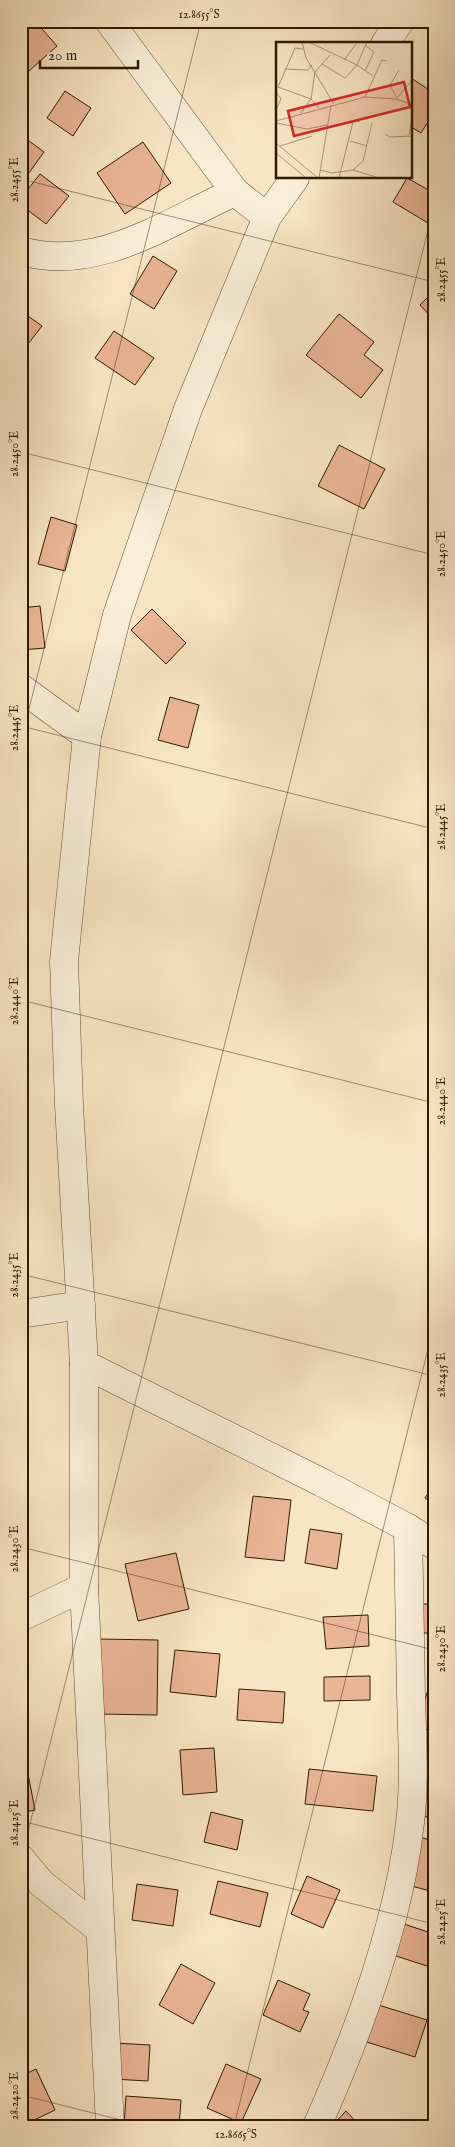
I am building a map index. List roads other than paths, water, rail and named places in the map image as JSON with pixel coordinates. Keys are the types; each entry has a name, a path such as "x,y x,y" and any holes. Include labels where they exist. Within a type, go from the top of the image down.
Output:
{"street":[{"path":"109,21 235,192 268,217"},
{"path":"386,42 400,21"},
{"path":"110,2126 84,1587 84,1364 69,1105 64,961 87,736 117,615 188,409 268,217 294,179"},
{"path":"21,251 64,258 91,255 123,245 235,192"},
{"path":"21,688 87,736"},
{"path":"21,1314 81,1305"},
{"path":"84,1364 321,1482 408,1528 434,1545"},
{"path":"317,2126 334,2088 373,1978 398,1897 410,1823 413,1747 408,1528"},
{"path":"21,1617 84,1587"},
{"path":"21,1859 41,1883 99,1929"}]}
